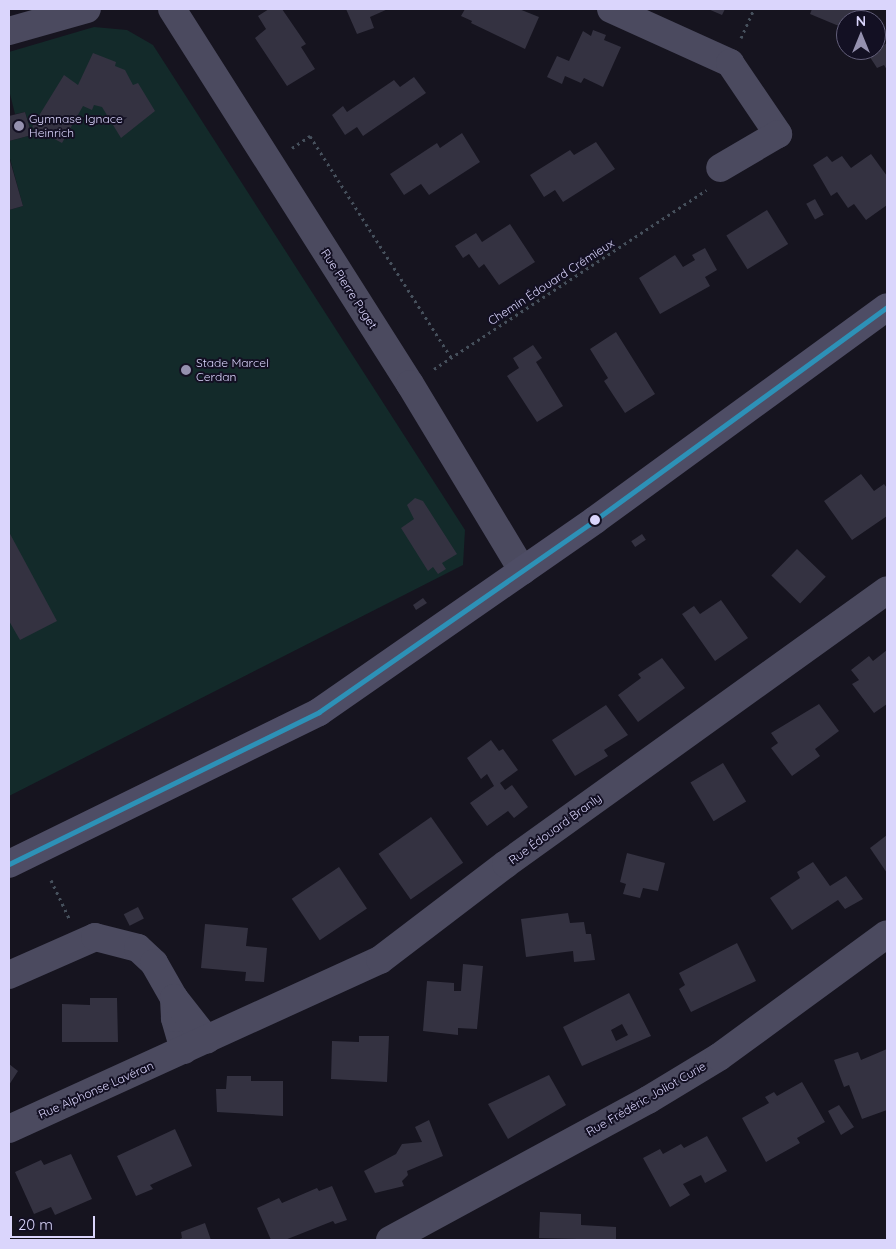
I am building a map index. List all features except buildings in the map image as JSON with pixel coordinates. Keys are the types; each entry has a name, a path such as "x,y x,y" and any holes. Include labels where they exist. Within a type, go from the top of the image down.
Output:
{"main road":[{"path":"9,864 319,712 522,571 887,307"}],"street":[{"path":"9,31 86,9"},
{"name":"Rue Pierre Puget","path":"172,9 410,384 522,571"},
{"path":"611,9 730,63 778,134 720,168"},
{"name":"Rue Édouard Branly","path":"195,1045 380,960 506,864 887,590"},
{"name":"Rue Frédéric Joliot Curie","path":"390,1240 648,1100 719,1057 887,934"},
{"path":"9,974 95,937 138,948 154,963 174,998 195,1045"},
{"name":"Rue Alphonse Lavéran","path":"9,1129 195,1045"}],"path":[{"path":"268,163 310,136 451,357"},
{"name":"Chemin Édouard Crémieux","path":"410,384 702,194"},
{"path":"51,880 73,927"}],"green space":[{"name":"Stade Marcel Cerdan","path":"94,27 127,30 153,45 465,530 463,565 9,796 9,210 23,206 9,155 9,141 32,135 25,112 15,114 9,90 9,52"}],"transit line":[{"path":"9,864 319,712 595,520 887,307"}],"place":[{"name":"Gymnase Ignace Heinrich","path":"19,126"},
{"name":"Stade Marcel Cerdan","path":"186,370"}]}
